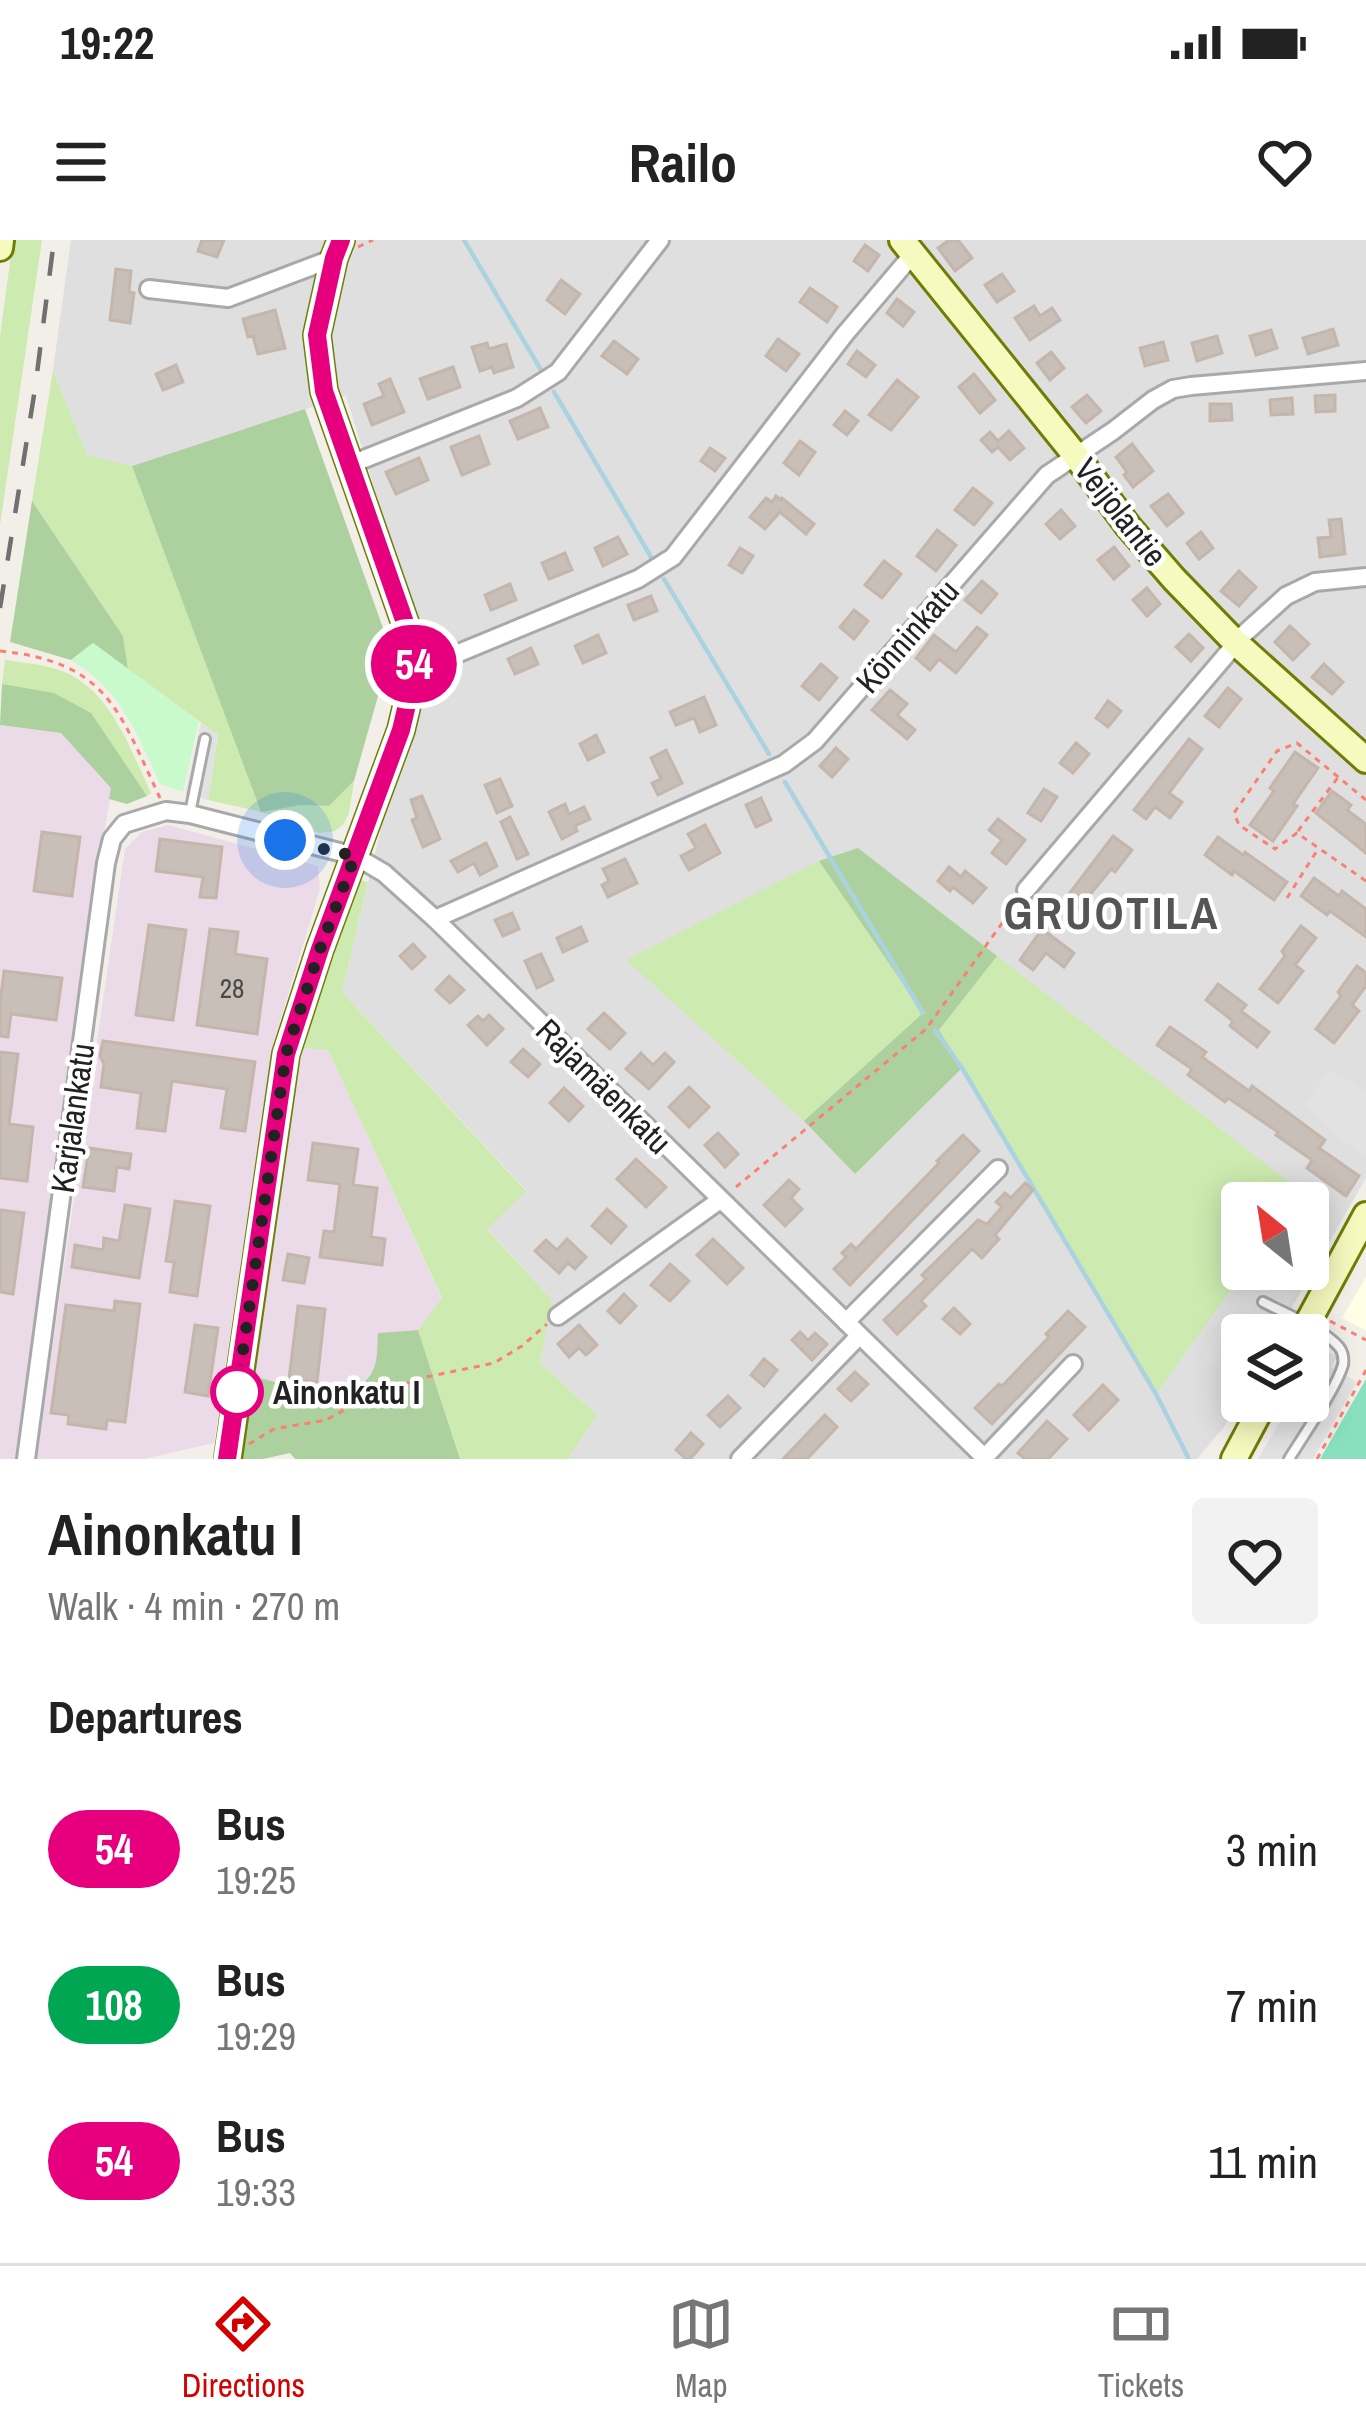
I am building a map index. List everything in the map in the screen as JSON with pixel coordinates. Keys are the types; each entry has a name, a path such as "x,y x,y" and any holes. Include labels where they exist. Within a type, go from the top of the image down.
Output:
{"street":[{"path":"349,465 517,398 547,381 660,240"},
{"path":"415,671 638,579 673,557 908,247"},
{"name":"Veijolantie","path":"908,247 1159,562 1235,642 1366,760"},
{"path":"223,1458 286,1054 401,730 415,671 410,637 324,391 317,335 338,249"},
{"path":"149,289 228,298 338,249"},
{"name":"Könninkatu","path":"435,919 784,764 815,741 1046,475 1153,400 1191,386 1366,371"},
{"path":"1026,890 1235,642 1286,596 1315,582 1366,577"},
{"name":"Rajamäenkatu","path":"166,811 355,856 384,873 985,1458"},
{"name":"Karjalankatu","path":"26,1459 106,863 112,839 124,824 166,811"},
{"path":"740,1459 998,1169"},
{"path":"558,1316 720,1200"},
{"path":"1312,1314 1366,1215"},
{"path":"985,1458 1073,1364"},
{"path":"1234,1459 1254,1422"}],"lane":[{"path":"190,814 205,739"},
{"path":"1263,1302 1287,1314"},
{"path":"1329,1340 1339,1347 1343,1364 1329,1389"},
{"path":"1289,1459 1310,1422"}],"path":[{"path":"0,651 66,667 89,678 122,716 166,811"},
{"path":"1339,776 1297,833 1275,849 1239,825 1234,813 1277,751 1298,743 1339,776 1366,800"},
{"path":"1297,833 1366,881"},
{"path":"1287,898 1318,848"},
{"path":"720,1200 926,1029 1026,890"},
{"path":"223,1458 274,1430 326,1420 370,1396 426,1377 494,1363 558,1316"},
{"path":"1329,1330 1366,1340"},
{"path":"1316,1459 1366,1370"}],"shaded area":[{"path":"71,240 1366,240 1366,1178 1329,1243 1329,1182 1221,1182 1221,1290 1302,1290 1288,1314 1221,1314 1221,1422 1227,1422 1197,1459 568,1459 597,1415 540,1363 552,1300 487,1228 526,1190 342,992 424,649 346,396 132,466 87,455 53,370"},
{"path":"201,723 218,735 208,800 185,794"},
{"path":"0,725 61,733 112,788 16,1459 0,1459"},
{"path":"168,825 318,866 320,889 274,1041 214,1443 144,1459 36,1459 125,849 142,832"},
{"path":"303,1048 328,1050 442,1299 418,1330 379,1333 375,1368 347,1393 331,1394 245,1375"},
{"path":"1329,1071 1366,1092 1366,1157 1336,1136 1305,1103"},
{"path":"1366,1277 1366,1331 1342,1318"},
{"path":"1242,1290 1297,1290 1283,1314 1228,1314"},
{"path":"1221,1326 1221,1369 1202,1358"},
{"path":"1329,1352 1337,1357 1331,1367 1357,1382 1313,1459 1258,1459 1280,1422 1329,1422"}],"green space":[{"path":"13,240 42,240 0,525 0,336"},
{"path":"53,370 87,455 132,466 261,811 329,806 354,781 349,813 335,831 319,833 261,812 208,800 218,735 128,669 123,636 32,501"},
{"path":"305,409 383,628 384,675 354,781 329,806 261,812 132,466"},
{"path":"32,501 123,636 128,669 93,643 71,660 10,642"},
{"path":"93,643 199,721 183,792 160,784 115,699 71,660"},
{"path":"5,660 62,671 94,692 127,740 151,793 147,796 90,713 2,684"},
{"path":"2,684 54,693 91,713 147,796 127,804 109,799 111,788 61,733 0,725"},
{"path":"858,848 997,956 939,1030 962,1068 855,1174 804,1121 923,1013 819,861"},
{"path":"819,861 923,1013 804,1121 626,960"},
{"path":"360,880 368,882 342,992 526,1191 487,1229 552,1300 540,1363 597,1415 568,1459 460,1459 418,1330 442,1298 328,1050 303,1048 308,1015 352,890"},
{"path":"997,956 1289,1182 1221,1182 1221,1290 1231,1290 1156,1394 939,1030"},
{"path":"418,1330 460,1459 295,1459 290,1453 236,1459 259,1378 305,1390 351,1390 373,1370 378,1333"},
{"path":"1366,1379 1366,1459 1320,1459"}],"building":[{"path":"202,240 224,240 217,257 198,251"},
{"path":"958,240 972,258 955,271 938,248"},
{"path":"865,245 879,255 868,271 854,261"},
{"path":"116,269 131,271 130,323 110,320"},
{"path":"1002,274 1014,291 997,302 985,285"},
{"path":"561,280 580,294 565,314 547,300"},
{"path":"810,288 837,307 827,322 800,302"},
{"path":"897,299 914,312 903,326 887,313"},
{"path":"1034,306 1040,316 1052,308 1060,320 1030,340 1015,318"},
{"path":"275,310 285,348 258,354 243,319"},
{"path":"1333,329 1338,345 1308,354 1303,338"},
{"path":"1271,330 1277,348 1256,355 1250,336"},
{"path":"1217,336 1222,353 1197,361 1192,343"},
{"path":"778,339 799,354 786,371 766,356"},
{"path":"614,341 638,359 627,374 602,356"},
{"path":"1163,342 1168,360 1145,366 1140,348"},
{"path":"487,343 489,349 506,344 513,367 494,373 492,367 480,371 472,347"},
{"path":"857,351 875,365 866,377 848,364"},
{"path":"1051,352 1064,368 1050,380 1037,363"},
{"path":"176,365 183,382 163,390 156,374"},
{"path":"453,367 460,387 428,399 420,379"},
{"path":"974,374 995,400 980,413 959,387"},
{"path":"390,379 404,412 372,425 364,404 384,396 379,384"},
{"path":"897,380 918,397 891,430 869,415"},
{"path":"1087,395 1101,411 1086,423 1072,407"},
{"path":"1335,395 1335,411 1316,412 1315,396"},
{"path":"1292,398 1293,414 1271,415 1270,400"},
{"path":"1210,404 1231,404 1232,420 1210,421"},
{"path":"540,408 548,427 518,439 510,421"},
{"path":"845,411 858,421 847,435 834,425"},
{"path":"1009,431 1024,448 1010,460 998,447 992,452 981,440 990,432 998,441"},
{"path":"479,436 489,464 462,475 451,447"},
{"path":"800,441 815,452 799,475 784,463"},
{"path":"1132,444 1153,471 1133,487 1116,457"},
{"path":"710,448 725,458 715,471 701,461"},
{"path":"419,458 428,480 396,494 386,472"},
{"path":"973,488 992,503 974,525 955,510"},
{"path":"1168,494 1183,513 1167,526 1151,506"},
{"path":"776,496 814,524 806,534 780,512 765,529 750,517 766,498 772,502"},
{"path":"1061,510 1075,526 1060,539 1046,524"},
{"path":"1341,519 1345,554 1320,557 1318,538 1331,537 1329,520"},
{"path":"937,530 956,545 936,571 917,556"},
{"path":"1201,532 1213,548 1199,559 1187,543"},
{"path":"618,537 627,554 603,566 595,548"},
{"path":"1114,547 1129,566 1114,579 1098,560"},
{"path":"740,548 753,556 742,573 729,565"},
{"path":"565,553 572,570 549,579 542,563"},
{"path":"884,561 901,574 882,598 865,585"},
{"path":"1239,571 1256,587 1239,606 1221,591"},
{"path":"982,581 997,594 981,613 965,600"},
{"path":"510,584 516,600 491,610 485,595"},
{"path":"1147,588 1160,604 1147,616 1133,600"},
{"path":"651,596 657,611 634,620 628,605"},
{"path":"854,610 868,621 854,639 840,627"},
{"path":"1290,626 1309,644 1293,660 1275,642"},
{"path":"977,627 987,635 956,673 939,659 930,670 916,658 934,635 956,652"},
{"path":"1189,634 1203,648 1191,661 1176,647"},
{"path":"598,635 606,653 583,663 575,646"},
{"path":"531,648 538,664 515,674 508,659"},
{"path":"821,664 837,678 819,700 802,686"},
{"path":"1324,664 1343,682 1332,694 1312,677"},
{"path":"1228,688 1241,699 1219,727 1205,716"},
{"path":"890,690 907,704 897,715 915,730 907,739 872,710"},
{"path":"704,697 716,725 700,732 694,718 676,725 670,712"},
{"path":"1108,701 1121,711 1108,727 1096,718"},
{"path":"596,735 604,752 588,760 580,744"},
{"path":"1189,739 1202,749 1169,793 1182,802 1170,818 1155,807 1146,819 1134,810"},
{"path":"1076,743 1089,754 1073,773 1060,763"},
{"path":"836,748 848,759 832,777 820,766"},
{"path":"666,750 682,783 658,795 652,783 661,779 651,758"},
{"path":"1295,752 1318,768 1273,841 1250,825"},
{"path":"500,779 512,806 497,813 485,785"},
{"path":"1044,789 1057,797 1041,821 1028,813"},
{"path":"1332,791 1366,824 1366,853 1316,813"},
{"path":"422,796 440,839 423,847 412,820 417,818 411,800"},
{"path":"761,798 771,820 756,827 746,805"},
{"path":"565,804 569,814 584,807 590,819 562,839 549,812"},
{"path":"510,817 528,854 517,859 501,822"},
{"path":"998,819 1025,840 1006,864 992,853 1002,840 989,830"},
{"path":"705,825 720,853 689,870 681,856 696,848 688,834"},
{"path":"42,832 80,837 72,896 34,891"},
{"path":"1113,836 1132,850 1079,908 1066,898"},
{"path":"1218,837 1287,882 1274,900 1205,855"},
{"path":"160,839 222,847 216,898 200,897 203,877 156,871"},
{"path":"486,843 497,866 480,875 474,863 458,872 451,861"},
{"path":"625,859 637,883 608,897 602,885 609,881 603,869"},
{"path":"949,867 961,877 965,871 986,888 973,903 938,881"},
{"path":"1314,878 1366,909 1366,937 1301,896"},
{"path":"512,913 519,929 503,936 495,920"},
{"path":"149,925 186,930 173,1020 136,1015"},
{"path":"1301,926 1316,938 1295,965 1303,971 1278,1003 1260,989"},
{"path":"581,927 587,941 563,952 557,938"},
{"path":"210,929 238,932 235,954 267,959 257,1034 197,1025"},
{"path":"1042,929 1074,953 1064,967 1046,953 1033,970 1020,960"},
{"path":"413,944 425,957 412,969 400,956"},
{"path":"541,954 553,980 537,988 525,961"},
{"path":"1357,966 1366,973 1366,986 1352,1005 1359,1011 1334,1043 1316,1029"},
{"path":"4,971 62,978 56,1020 11,1014 8,1037 0,1036"},
{"path":"449,976 464,990 450,1003 436,990"},
{"path":"1218,984 1246,1005 1241,1011 1269,1032 1257,1047 1206,1000"},
{"path":"604,1013 625,1033 610,1049 588,1029"},
{"path":"489,1015 503,1029 487,1045 468,1025 478,1016 483,1021"},
{"path":"1170,1027 1206,1052 1202,1057 1249,1091 1252,1086 1325,1140 1319,1148 1359,1176 1346,1196 1307,1168 1312,1160 1278,1132 1228,1098 1225,1102 1188,1075 1192,1069 1157,1045"},
{"path":"103,1041 255,1062 245,1131 221,1128 227,1089 172,1081 165,1131 137,1128 141,1093 101,1087"},
{"path":"523,1049 540,1064 528,1077 511,1062"},
{"path":"0,1052 18,1054 9,1124 33,1127 27,1181 0,1178"},
{"path":"641,1053 653,1065 665,1053 674,1062 649,1089 626,1069"},
{"path":"689,1087 709,1107 689,1127 669,1107"},
{"path":"564,1088 583,1106 569,1121 550,1103"},
{"path":"718,1133 738,1154 725,1167 705,1145"},
{"path":"963,1135 979,1151 850,1285 834,1269 846,1257 842,1253 851,1244 856,1249"},
{"path":"313,1143 358,1149 353,1185 377,1188 371,1237 385,1239 382,1265 320,1257 324,1231 334,1232 340,1184 308,1180"},
{"path":"89,1148 131,1154 129,1169 117,1167 114,1191 83,1187"},
{"path":"636,1159 666,1187 646,1207 617,1179"},
{"path":"789,1180 799,1189 791,1198 802,1209 785,1226 764,1205"},
{"path":"1025,1183 1033,1190 995,1235 999,1239 982,1258 972,1249 921,1301 926,1306 897,1334 884,1320 926,1279 922,1275 978,1220 987,1224 1002,1207 996,1202 1005,1193 1011,1198"},
{"path":"175,1201 210,1206 197,1296 170,1292 174,1262 166,1261"},
{"path":"125,1205 150,1209 139,1278 72,1267 75,1245 103,1250 104,1238 119,1241"},
{"path":"607,1209 626,1226 611,1243 592,1226"},
{"path":"0,1210 24,1213 13,1294 0,1292"},
{"path":"567,1239 586,1257 575,1269 568,1263 559,1273 535,1251 546,1240 557,1250"},
{"path":"713,1239 743,1268 727,1284 697,1255"},
{"path":"288,1254 309,1258 304,1283 283,1280"},
{"path":"670,1264 689,1281 670,1301 651,1285"},
{"path":"624,1294 636,1306 620,1323 608,1311"},
{"path":"115,1301 140,1304 125,1422 107,1420 106,1429 68,1424 69,1415 51,1413 66,1305 114,1311"},
{"path":"298,1306 325,1309 317,1382 289,1379"},
{"path":"954,1308 970,1324 960,1334 943,1319"},
{"path":"1068,1311 1085,1327 992,1424 975,1408 1049,1337 1046,1334"},
{"path":"195,1325 218,1328 208,1396 185,1392"},
{"path":"579,1325 597,1345 586,1355 579,1348 569,1357 558,1344"},
{"path":"800,1332 808,1340 815,1333 827,1344 812,1360 792,1340"},
{"path":"764,1359 777,1370 764,1386 751,1375"},
{"path":"855,1372 868,1384 851,1401 838,1389"},
{"path":"1103,1385 1118,1400 1089,1430 1074,1415"},
{"path":"728,1396 740,1408 720,1427 708,1415"},
{"path":"825,1415 837,1427 807,1459 783,1459"},
{"path":"1047,1421 1067,1439 1048,1459 1025,1459 1018,1453"},
{"path":"691,1433 703,1444 686,1459 676,1450"}],"waterway":[{"path":"464,240 541,370"},
{"path":"554,392 651,557"},
{"path":"664,579 769,754"},
{"path":"785,782 923,1013"},
{"path":"935,1030 1156,1394 1189,1459"}],"railway":[{"path":"0,608 54,240"}],"bus line":[{"name":"54","path":"227,1459 286,1054 401,730 415,671 410,637 324,391 317,335 341,240"}],"place":[{"name":"Ainonkatu I","path":"237,1392"}],"district":[{"name":"GRUOTILA","path":"1112,912"}],"route":[{"path":"237,1392 286,1054 355,856 285,840"}]}
